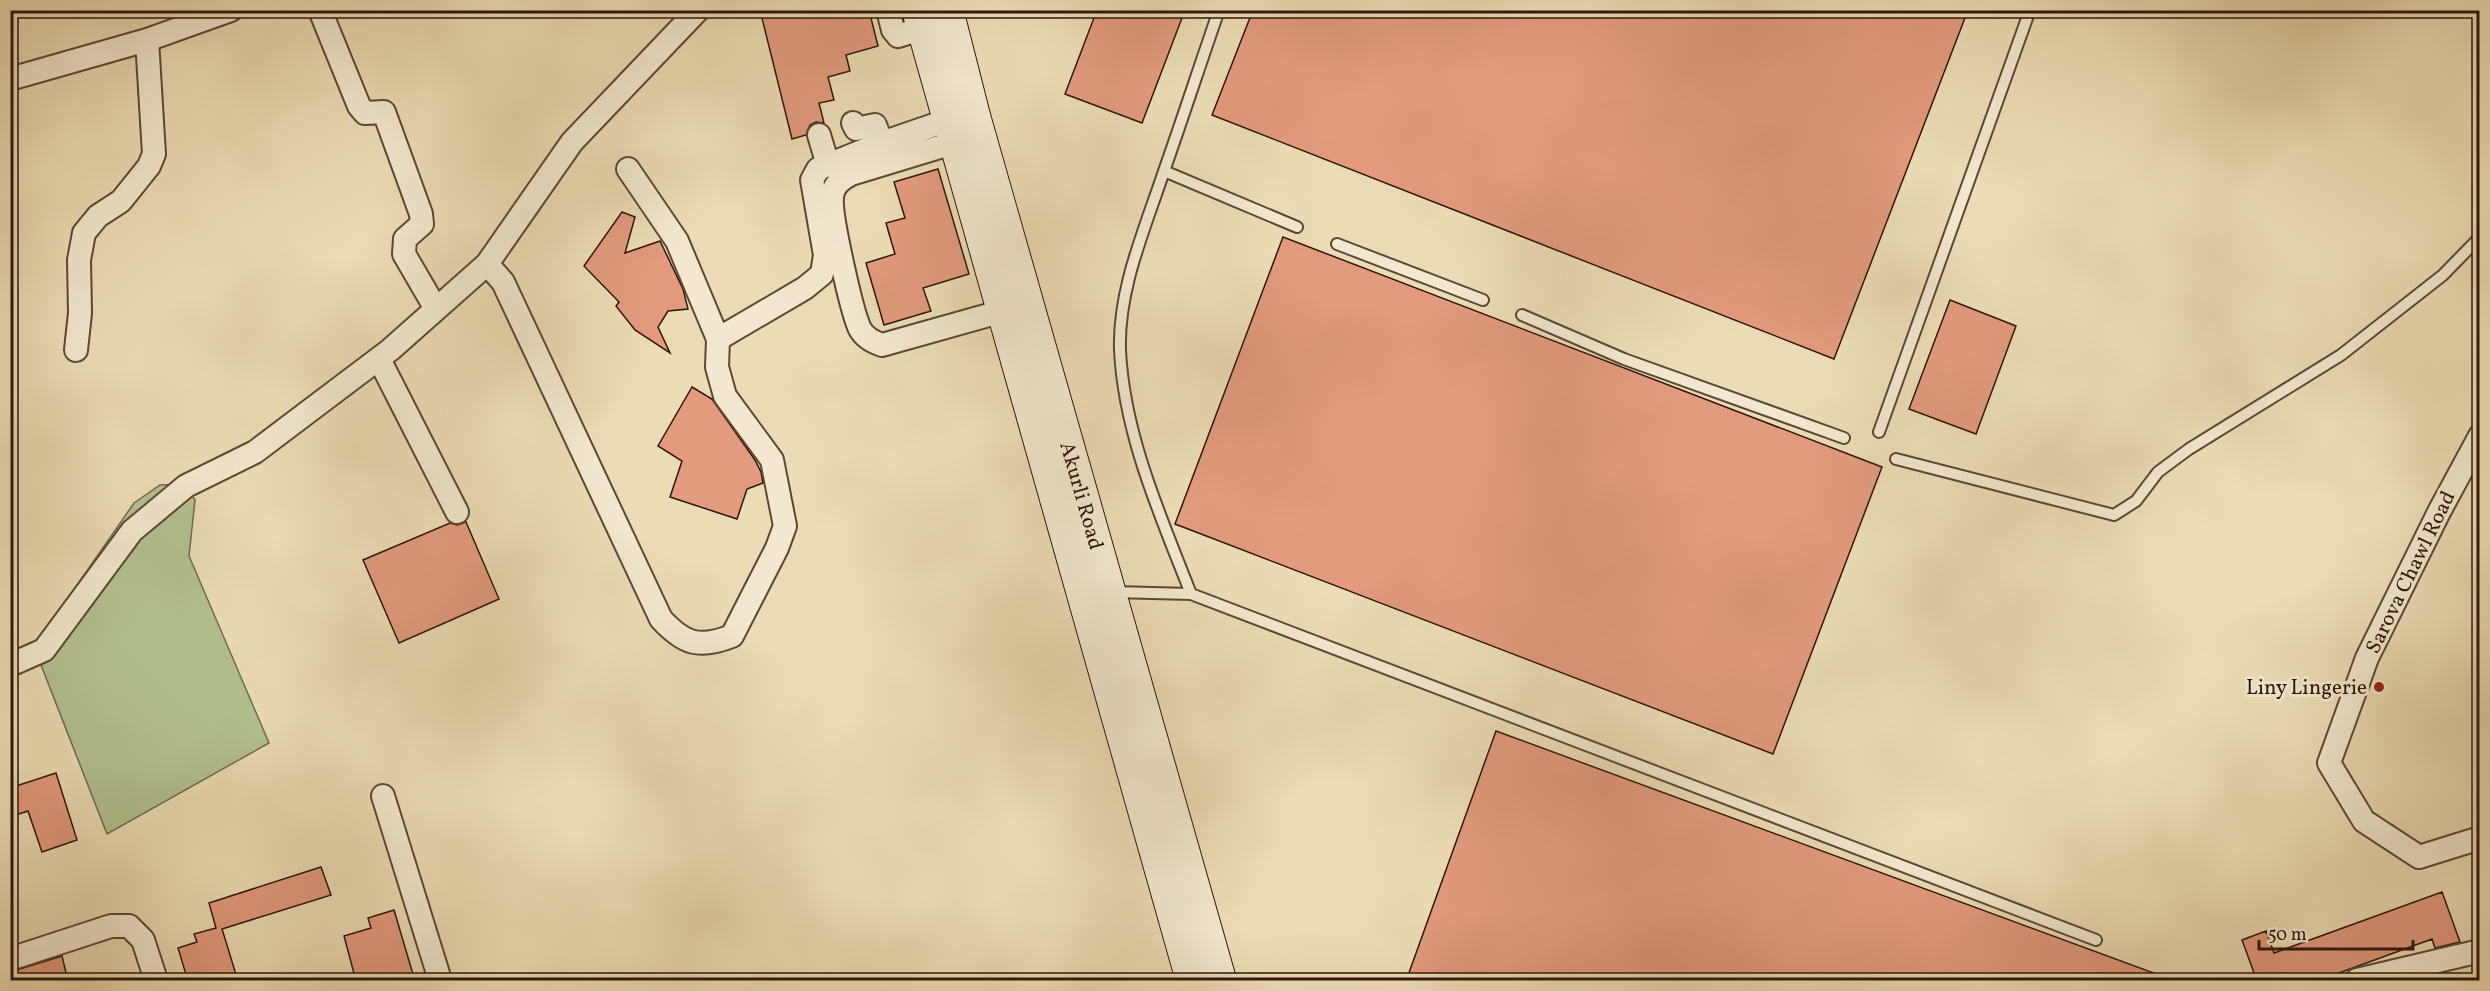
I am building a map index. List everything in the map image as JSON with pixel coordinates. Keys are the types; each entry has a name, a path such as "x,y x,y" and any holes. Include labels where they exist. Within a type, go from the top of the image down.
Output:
{"street":[{"path":"10,79 147,40 231,10"},
{"path":"320,10 359,106 365,113 384,112 421,214 422,224 405,239 404,254 435,309"},
{"path":"10,665 44,650 132,531 141,523 186,486 255,452 379,359 487,264 572,142 698,10"},
{"path":"888,10 898,36 929,16"},
{"name":"Akurli Road","path":"929,16 1015,308 1203,969"},
{"path":"76,350 80,314 79,260 84,233 98,216 121,201 149,166 154,154 147,40"},
{"path":"853,123 856,129 875,125 882,143"},
{"path":"718,339 805,288 822,274 825,255 812,180 818,169 882,143 959,124"},
{"path":"959,124 851,174 837,184 831,198 845,276 861,330 869,340 882,345 1015,308"},
{"path":"819,135 828,165"},
{"path":"487,264 503,282 661,619 675,634 692,643 716,642 732,636 777,548 785,526 772,460 725,396 717,368 718,339 677,241 628,169"},
{"path":"379,359 457,512"},
{"name":"Sarova Chawl Road","path":"2480,436 2439,512 2367,658 2329,763 2364,821 2419,857 2480,838"},
{"path":"383,796 440,981"},
{"path":"10,959 111,926 129,926 143,940 156,981"},
{"path":"2357,981 2480,951"}],"lane":[{"path":"1191,594 1140,454 1126,396 1120,351 1121,315 1135,255 1219,10"},
{"path":"1879,432 2030,10"},
{"path":"1164,171 1297,227"},
{"path":"1896,459 2114,515 2136,501 2158,472 2189,449 2341,355 2443,275 2480,237"},
{"path":"1336,244 1483,300"},
{"path":"1522,315 1624,359 1844,438"},
{"path":"1096,592 1191,594 2096,940"}],"green space":[{"path":"184,484 195,500 189,556 269,743 107,834 34,647 134,503 160,485"}],"building":[{"path":"760,10 869,10 878,46 846,55 850,71 828,77 834,100 819,103 824,123 816,122 810,125 806,135 792,139"},
{"path":"1097,10 1185,10 1142,123 1065,94"},
{"path":"1253,10 1968,10 1834,359 1212,115"},
{"path":"938,169 969,274 923,288 931,311 884,325 866,263 895,254 886,223 905,218 894,182"},
{"path":"622,212 635,217 625,253 660,241 683,289 688,309 668,311 658,327 670,353 635,330 616,306 619,302 584,266"},
{"path":"1283,237 1882,467 1773,754 1175,524"},
{"path":"1950,300 2016,326 1976,434 1909,409"},
{"path":"692,387 712,399 761,472 763,483 747,489 737,519 670,497 682,461 658,446"},
{"path":"466,522 499,599 399,643 363,560 450,523 457,525"},
{"path":"1496,731 2170,979 2170,981 1406,981"},
{"path":"56,773 77,840 42,852 28,811 10,817 10,788"},
{"path":"321,867 331,895 222,929 238,981 188,981 178,948 197,942 194,934 216,928 209,903"},
{"path":"2442,892 2460,942 2435,948 2432,939 2317,981 2257,981 2242,940 2266,931 2274,953"},
{"path":"394,910 415,981 356,981 344,936 371,928 368,918"},
{"path":"62,956 68,981 10,981 10,972"}],"place":[{"name":"Liny Lingerie","path":"2379,687"}]}
